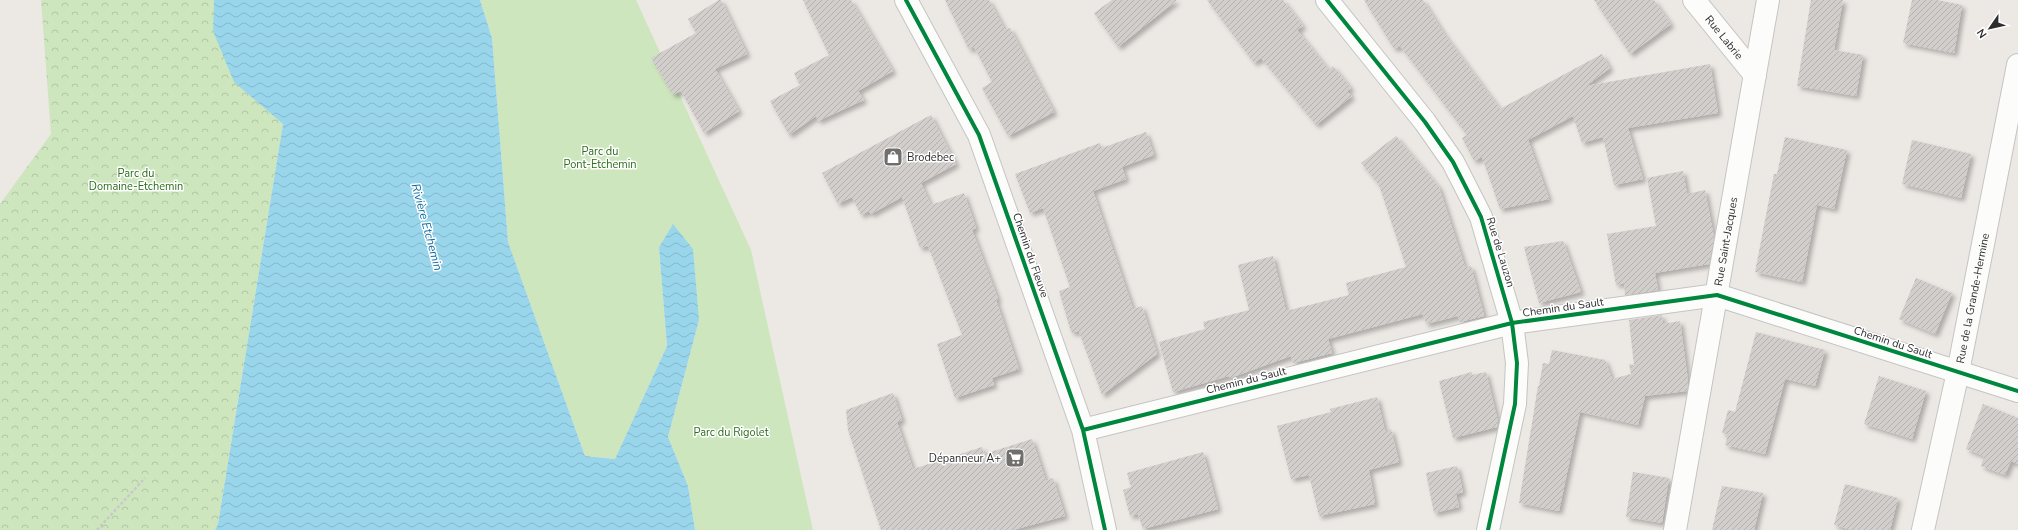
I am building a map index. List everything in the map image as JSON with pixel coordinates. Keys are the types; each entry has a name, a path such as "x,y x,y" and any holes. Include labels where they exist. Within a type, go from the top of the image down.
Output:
{"street":[{"name":"Chemin du Fleuve","path":"906,0 979,135 1083,430 1105,530"},
{"name":"Rue de Lauzon","path":"1327,0 1425,122 1453,162 1481,217 1512,323 1517,363 1515,404 1488,530"},
{"name":"Rue Labrie","path":"1694,0 1755,75"},
{"name":"Rue Saint-Jacques","path":"1675,530 1768,0"},
{"name":"Rue de la Grande-Hermine","path":"1923,530 1958,372 2018,65"},
{"name":"Chemin du Sault","path":"1083,430 1512,323 1717,295 2018,391"}],"path":[{"path":"97,530 145,478"}],"green space":[{"name":"Parc du Domaine-Etchemin","path":"41,0 237,0 283,124 218,524 215,530 0,530 0,204 51,134"},
{"name":"Parc du Pont-Etchemin","path":"480,0 636,0 751,250 813,530 695,530 688,486 668,437 699,320 673,224 659,247 667,346 615,459 585,456 508,242 492,38"}],"water":[{"name":"Rivière Etchemin","path":"214,0 480,0 492,38 508,242 585,456 615,459 667,346 659,247 673,224 693,249 699,320 668,437 688,486 695,530 215,530 218,524 283,124 234,82 213,31"}],"building":[{"path":"721,0 747,54 715,69 739,111 704,133 681,91 673,95 651,58 696,33 688,19"},
{"path":"803,0 851,0 893,71 858,91 864,100 818,121 816,116 789,135 770,101 800,85 794,73 829,55"},
{"path":"945,0 989,0 1005,30 1010,28 1054,112 1008,136 982,88 992,82 974,47 969,50"},
{"path":"1112,0 1177,0 1118,47 1094,13"},
{"path":"1207,0 1283,0 1303,26 1297,30 1329,70 1333,66 1351,88 1347,91 1352,96 1316,125 1261,58 1254,63"},
{"path":"1364,0 1423,0 1445,35 1500,109 1602,54 1610,68 1586,86 1710,64 1718,113 1628,128 1643,179 1614,185 1603,137 1582,143 1573,116 1528,140 1549,199 1500,209 1482,157 1474,161 1462,138 1467,135 1400,46 1394,49"},
{"path":"1594,0 1654,0 1671,24 1630,54"},
{"path":"1811,0 1843,0 1834,50 1863,55 1856,96 1797,86"},
{"path":"1912,0 1937,0 1962,5 1954,53 1903,43"},
{"path":"931,115 956,164 921,183 931,205 964,193 976,228 972,230 998,299 996,300 1019,369 992,378 994,385 955,398 937,344 962,335 928,246 920,248 902,197 871,214 869,211 861,215 852,197 838,204 822,173"},
{"path":"1146,132 1154,155 1122,167 1126,179 1093,191 1133,309 1142,306 1157,354 1102,395 1079,332 1071,332 1059,291 1070,287 1043,208 1030,213 1015,174 1100,143 1102,148"},
{"path":"1396,136 1439,187 1465,267 1471,266 1484,316 1460,322 1458,316 1426,324 1423,314 1328,339 1332,353 1293,363 1291,356 1230,378 1229,376 1173,392 1159,342 1205,329 1203,322 1249,310 1238,265 1273,256 1286,311 1349,295 1346,283 1406,267 1379,185 1361,163"},
{"path":"1785,137 1847,150 1834,209 1817,205 1802,282 1755,272 1774,174 1777,174"},
{"path":"1912,140 1971,154 1961,198 1902,184"},
{"path":"1683,171 1687,194 1705,190 1714,238 1709,264 1655,273 1658,290 1625,295 1624,283 1616,285 1607,234 1656,226 1647,178"},
{"path":"1563,241 1581,292 1539,303 1524,247"},
{"path":"1916,278 1952,293 1935,334 1899,319"},
{"path":"1662,315 1663,324 1680,321 1688,381 1687,391 1645,396 1638,425 1580,412 1559,511 1519,503 1538,386 1543,363 1549,364 1552,350 1605,360 1612,379 1631,374 1629,364 1634,365 1629,320"},
{"path":"1756,332 1825,350 1815,386 1785,379 1765,454 1725,445 1728,435 1722,433 1728,410 1735,412"},
{"path":"1472,372 1472,375 1486,372 1498,422 1497,427 1453,438 1439,381"},
{"path":"1879,376 1926,391 1912,439 1864,424"},
{"path":"893,393 902,420 897,422 913,469 982,447 984,454 1032,439 1046,481 1053,478 1065,516 1013,530 881,530 848,430 846,410"},
{"path":"1377,397 1385,431 1391,429 1399,462 1369,470 1375,504 1319,516 1309,475 1291,479 1277,426 1331,412 1330,409"},
{"path":"1983,404 2018,418 2018,464 2011,461 2005,475 1981,466 1984,456 1966,449"},
{"path":"1203,452 1218,509 1143,529 1138,514 1130,516 1123,490 1131,487 1127,473"},
{"path":"1457,466 1463,492 1456,494 1459,507 1434,513 1426,473"},
{"path":"1633,472 1669,478 1662,523 1626,517"},
{"path":"1845,484 1898,498 1890,530 1852,530 1834,525"},
{"path":"1722,486 1763,493 1754,530 1712,530"}],"cycle path":[{"path":"906,0 979,135 1083,430 1105,530"},
{"path":"1327,0 1425,122 1453,162 1481,217 1512,323 1517,363 1515,404 1488,530"},
{"path":"1083,430 1512,323 1717,295 2018,391"}],"place":[{"name":"Brodebec","path":"893,157"},
{"name":"Dépanneur A+","path":"1015,458"}],"park label":[{"name":"Parc du Rigolet","path":"731,432"}]}
